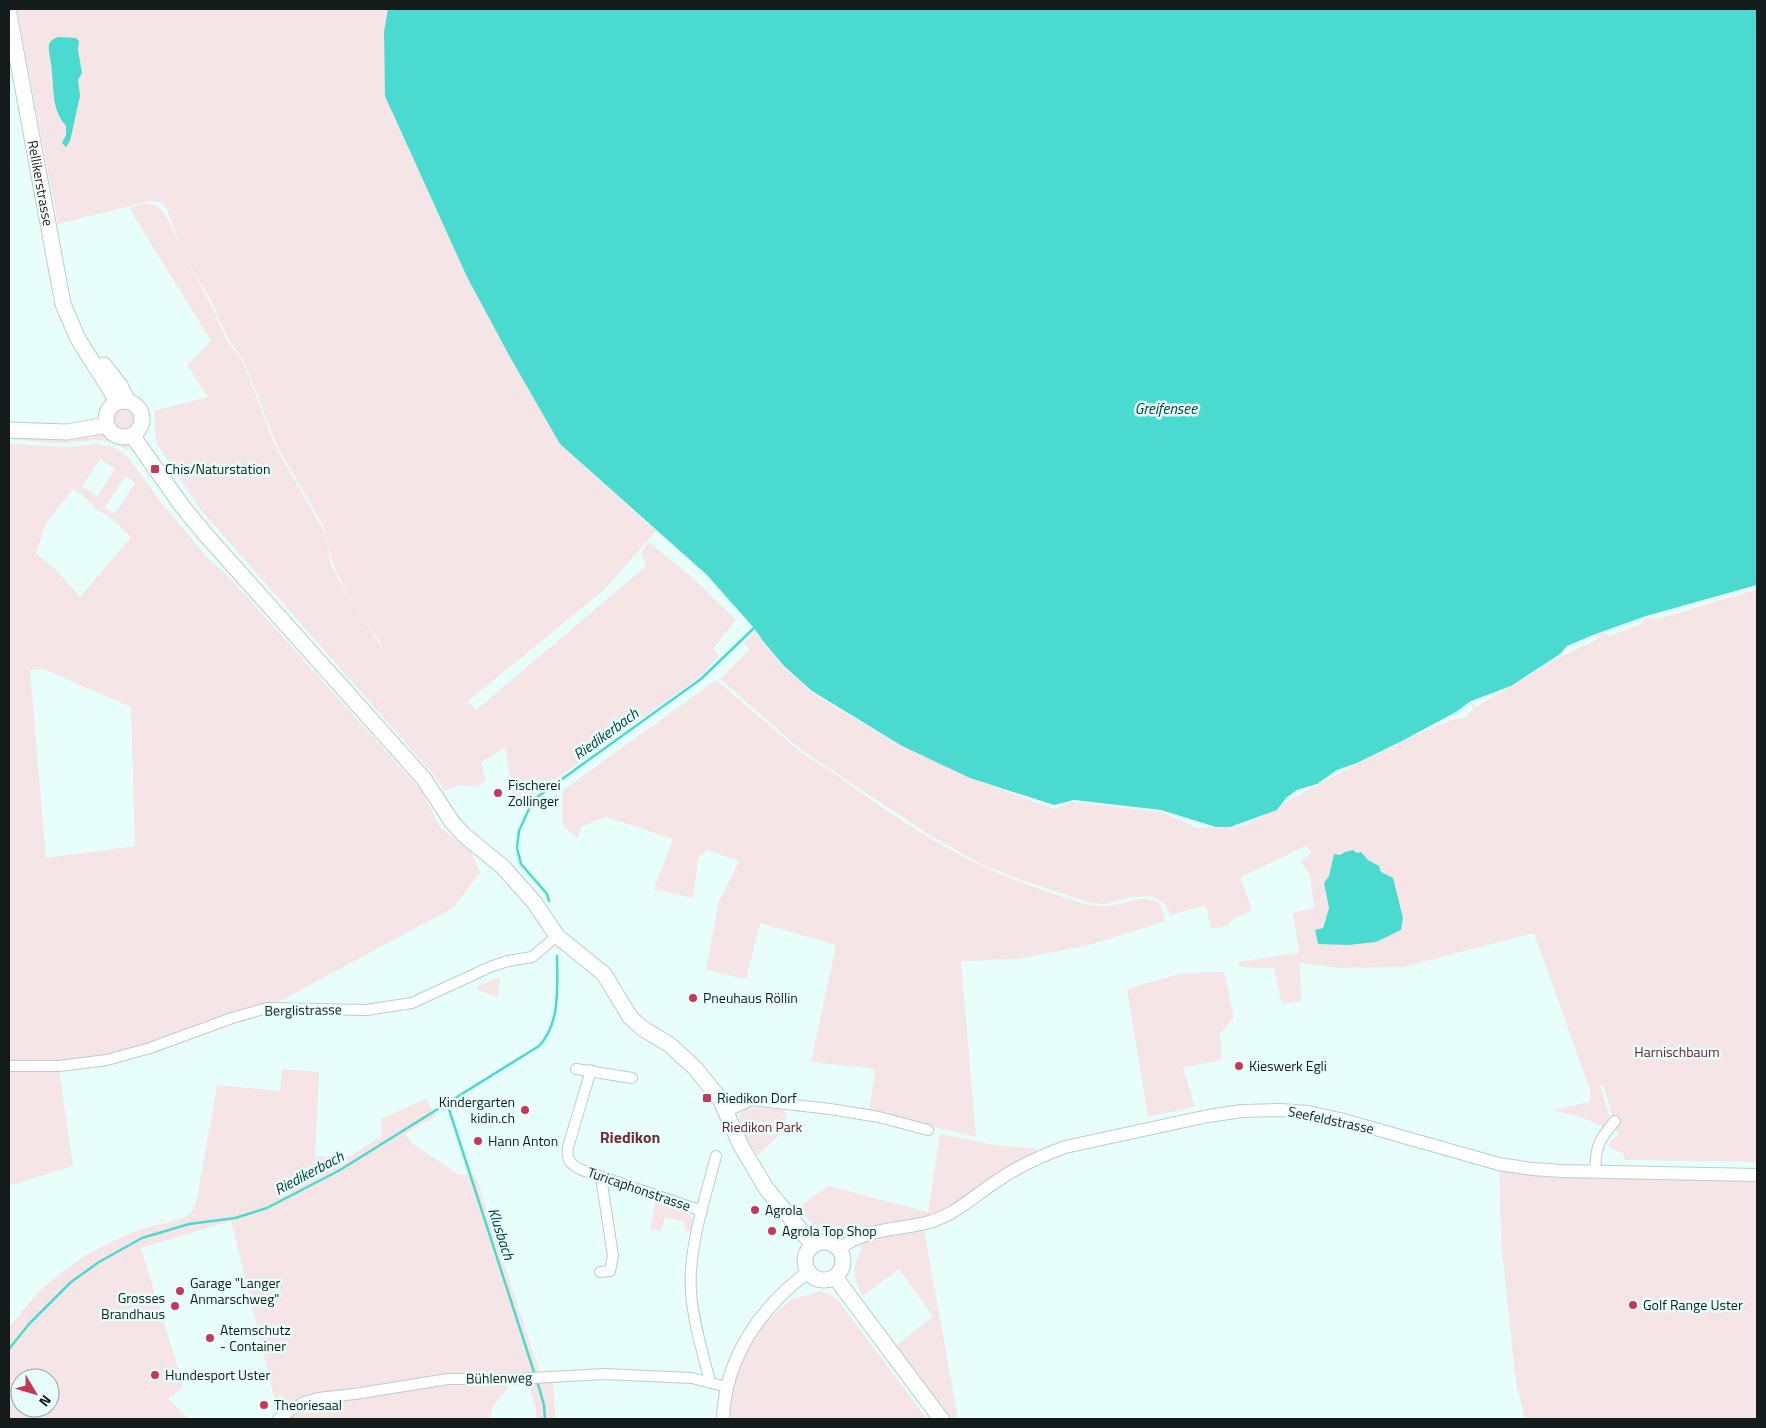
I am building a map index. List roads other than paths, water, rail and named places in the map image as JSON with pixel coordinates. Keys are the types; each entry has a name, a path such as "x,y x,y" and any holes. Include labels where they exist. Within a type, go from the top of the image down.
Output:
{"main road":[{"name":"Rellikerstrasse","path":"9,14 64,304 72,328 111,391 122,401"},
{"path":"122,401 132,402 140,409 142,419 140,428 128,437 113,434 107,425 106,415 111,405 122,401"},
{"path":"9,430 67,432 107,425"},
{"path":"132,435 166,485 205,534 424,779 452,822 464,835 513,877 534,902 558,936 604,974 620,1002 635,1022 670,1045 691,1063 712,1088 726,1112 740,1146 766,1188 813,1245"},
{"path":"824,1242 835,1245 839,1249 843,1261 842,1267 835,1277 824,1281 812,1277 804,1261 808,1249 813,1245 824,1242"},
{"path":"835,1277 941,1419"}],"street":[{"name":"Berglistrasse","path":"9,1066 59,1066 107,1060 150,1048 267,1008 366,1010 412,1003 490,967 508,961 535,956 558,936"},
{"path":"576,1068 632,1078"},
{"name":"Turicaphonstrasse","path":"591,1070 568,1147 567,1157 570,1163 601,1177 702,1211"},
{"path":"726,1112 751,1100 879,1117 928,1130"},
{"name":"Seefeldstrasse","path":"839,1249 852,1240 868,1233 930,1222 950,1214 1020,1166 1042,1155 1065,1147 1208,1116 1242,1111 1280,1110 1308,1112 1340,1119 1499,1164 1542,1170 1757,1175"},
{"path":"1595,1172 1596,1150 1599,1140 1615,1121"},
{"path":"710,1382 693,1308 691,1291 693,1252 716,1156"},
{"path":"600,1272 610,1271 613,1256 601,1177"},
{"path":"723,1419 727,1386 741,1347 760,1316 782,1293 808,1272"},
{"name":"Bühlenweg","path":"278,1419 304,1402 318,1398 448,1379 515,1379 604,1374 692,1378 727,1386"}],"water":[{"name":"Greifensee","path":"388,9 1757,9 1757,585 1646,616 1567,646 1560,654 1511,686 1471,701 1456,712 1402,741 1357,763 1337,770 1317,784 1297,790 1286,798 1277,810 1230,827 1216,827 1161,810 1074,800 1054,805 970,778 902,746 812,691 784,666 754,628 707,575 560,444 467,277 385,96 384,32"},
{"path":"58,37 76,38 79,41 78,50 82,73 78,80 80,96 70,141 66,147 62,143 66,135 66,126 61,120 56,107 49,51 50,42"},
{"path":"1353,850 1357,853 1361,852 1368,860 1379,866 1381,872 1393,878 1403,918 1401,930 1376,942 1348,945 1318,944 1315,930 1323,928 1329,908 1324,883 1329,876 1334,854 1340,855"}],"waterway":[{"name":"Riedikerbach","path":"549,901 547,894 521,864 517,848 519,831 533,800 701,679 754,628"},
{"name":"Riedikerbach","path":"9,1349 29,1324 71,1282 99,1262 142,1238 189,1224 235,1218 267,1208 340,1170 539,1046 546,1037 554,1015 557,992 557,956"},
{"name":"Klusbach","path":"447,1103 534,1372"},
{"name":"Klusbach","path":"538,1384 544,1405 545,1419"}],"place":[{"name":"Chis/Naturstation","path":"155,469"},
{"name":"Fischerei Zollinger","path":"498,793"},
{"name":"Pneuhaus Röllin","path":"693,998"},
{"name":"Kieswerk Egli","path":"1239,1066"},
{"name":"Riedikon Dorf","path":"707,1098"},
{"name":"Kindergarten kidin.ch","path":"525,1110"},
{"name":"Hann Anton","path":"478,1141"},
{"name":"Agrola","path":"755,1210"},
{"name":"Agrola Top Shop","path":"772,1231"},
{"name":"Garage \"Langer Anmarschweg\"","path":"180,1291"},
{"name":"Golf Range Uster","path":"1633,1305"},
{"name":"Grosses Brandhaus","path":"175,1306"},
{"name":"Atemschutz - Container","path":"210,1338"},
{"name":"Hundesport Uster","path":"155,1375"},
{"name":"Theoriesaal","path":"264,1405"}],"district":[{"name":"Riedikon","path":"630,1137"}],"park label":[{"name":"Harnischbaum","path":"1677,1052"},
{"name":"Riedikon Park","path":"762,1127"}]}
